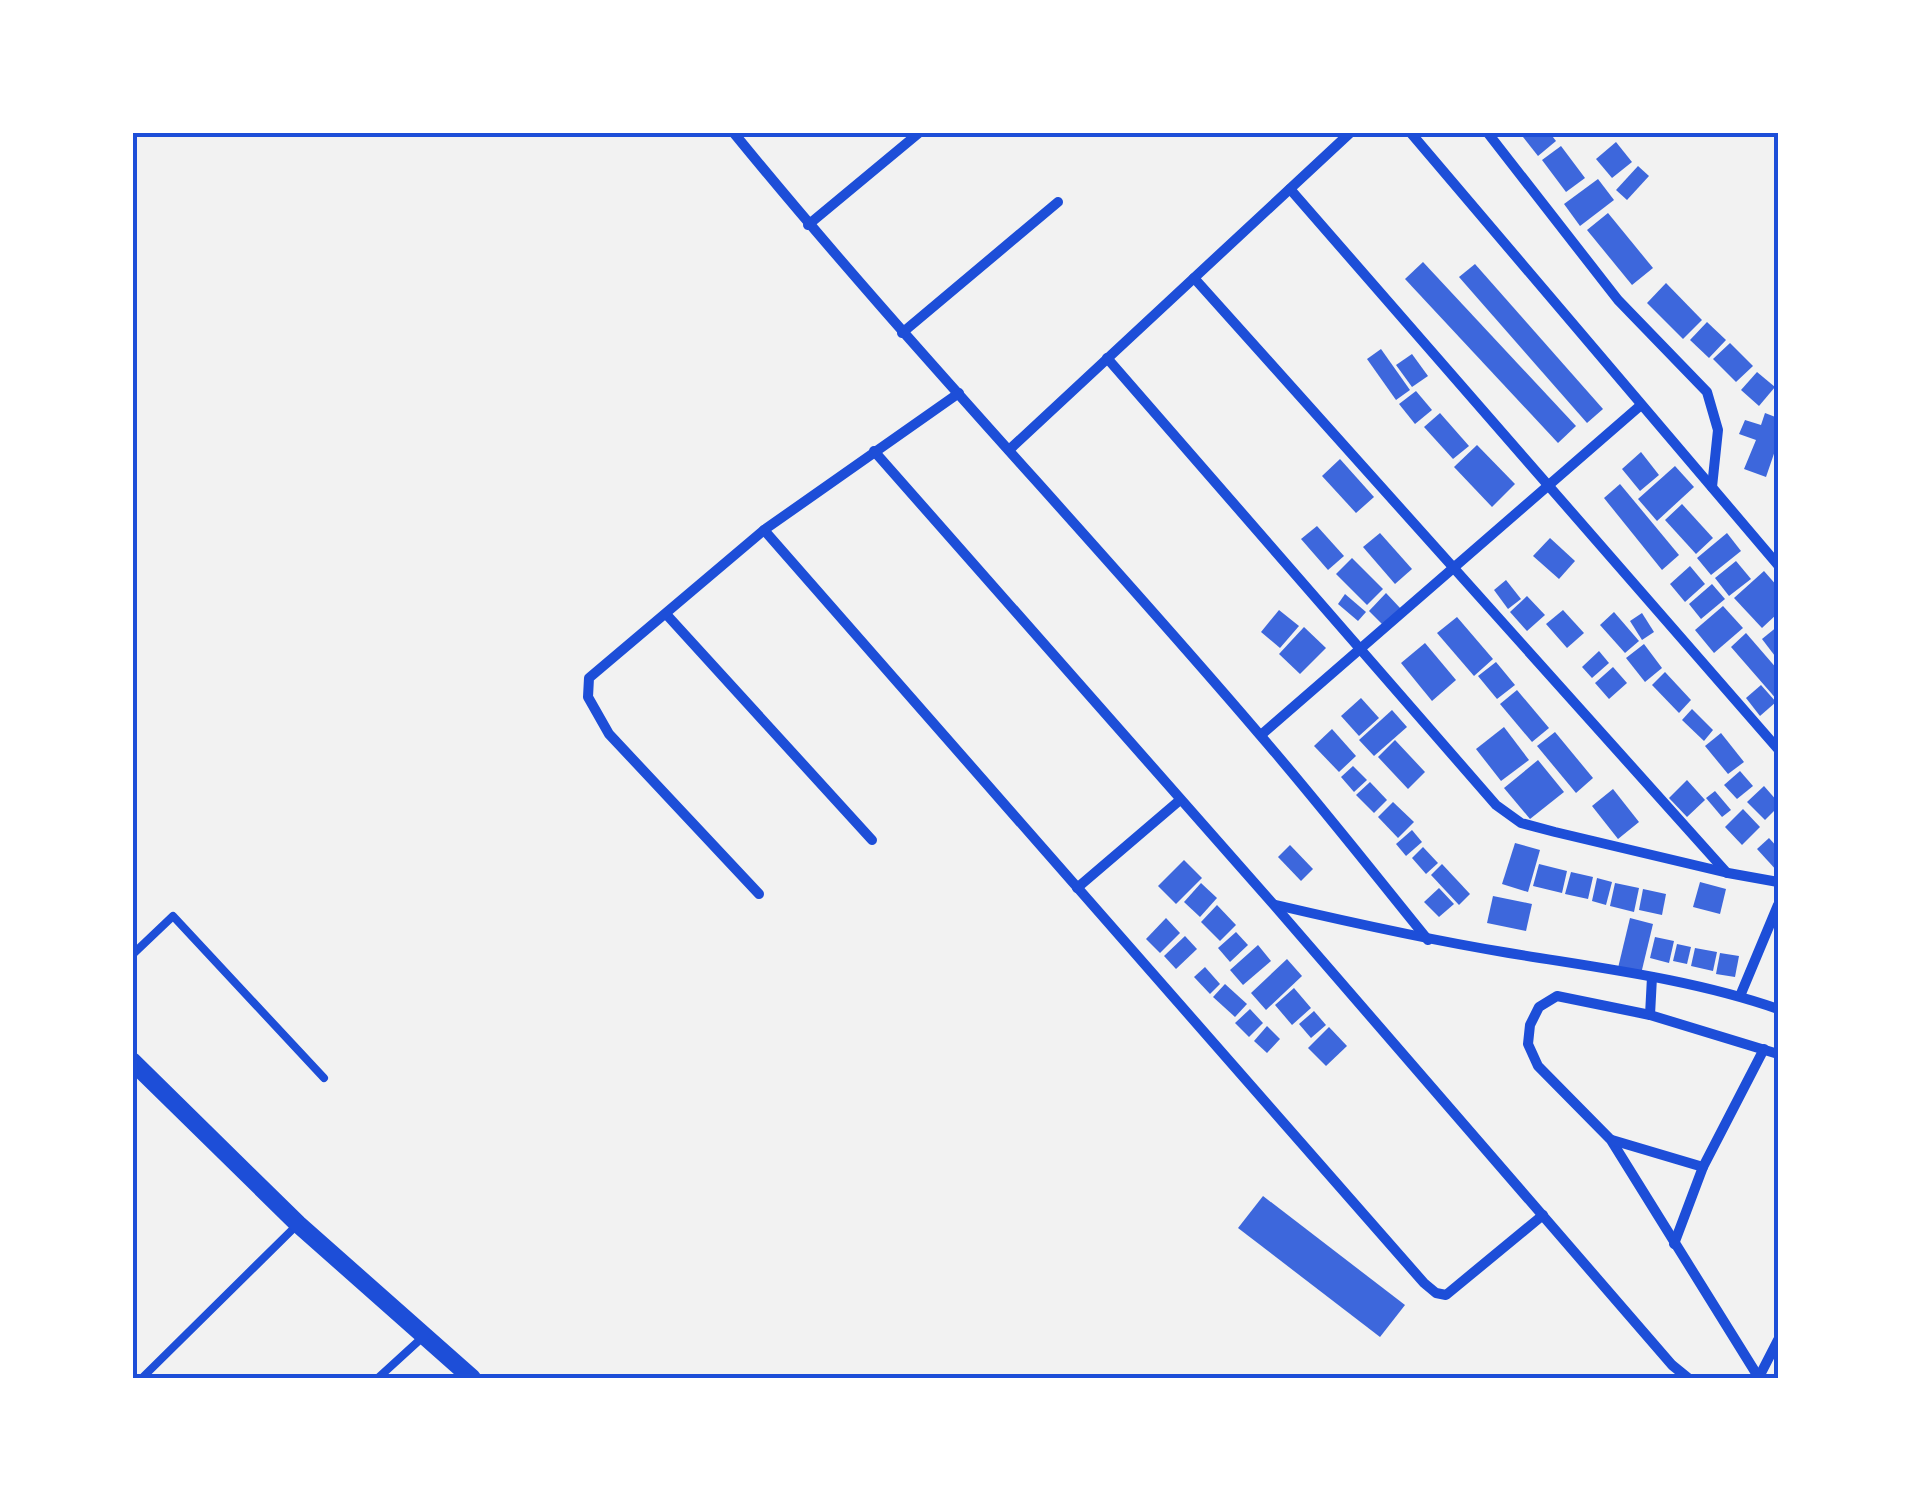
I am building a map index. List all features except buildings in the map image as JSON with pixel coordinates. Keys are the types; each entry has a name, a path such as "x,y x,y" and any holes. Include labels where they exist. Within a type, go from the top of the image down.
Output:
{"street":[{"path":"733,132 902,333 1261,735 1428,940"},
{"path":"808,225 920,132"},
{"path":"1008,450 1351,132"},
{"path":"1410,132 1778,565"},
{"path":"1488,132 1618,300 1707,392 1718,430 1712,487"},
{"path":"1290,189 1778,748"},
{"path":"902,333 1058,202"},
{"path":"1194,278 1728,873"},
{"path":"1107,358 1496,805 1521,822 1778,882"},
{"path":"759,894 609,734 588,698 589,678 764,530 959,393"},
{"path":"1261,735 1641,406"},
{"path":"874,451 1672,1365 1688,1378"},
{"path":"764,530 1436,1293 1446,1294 1543,1216"},
{"path":"666,614 872,840"},
{"path":"1077,888 1180,800"},
{"path":"1274,905 1428,940 1740,996 1778,1010"},
{"path":"1740,996 1778,905"},
{"path":"1650,1015 1652,978"},
{"path":"1759,1378 1610,1140 1538,1066 1528,1044 1530,1025 1540,1007 1557,996 1650,1015 1778,1054"},
{"path":"1674,1244 1703,1166 1764,1049"},
{"path":"132,1061 298,1224 472,1378"},
{"path":"1610,1140 1703,1166"},
{"path":"1759,1378 1778,1340"}],"lane":[{"path":"132,955 172,916 324,1078"},
{"path":"142,1378 298,1224"},
{"path":"378,1378 424,1336"}]}
